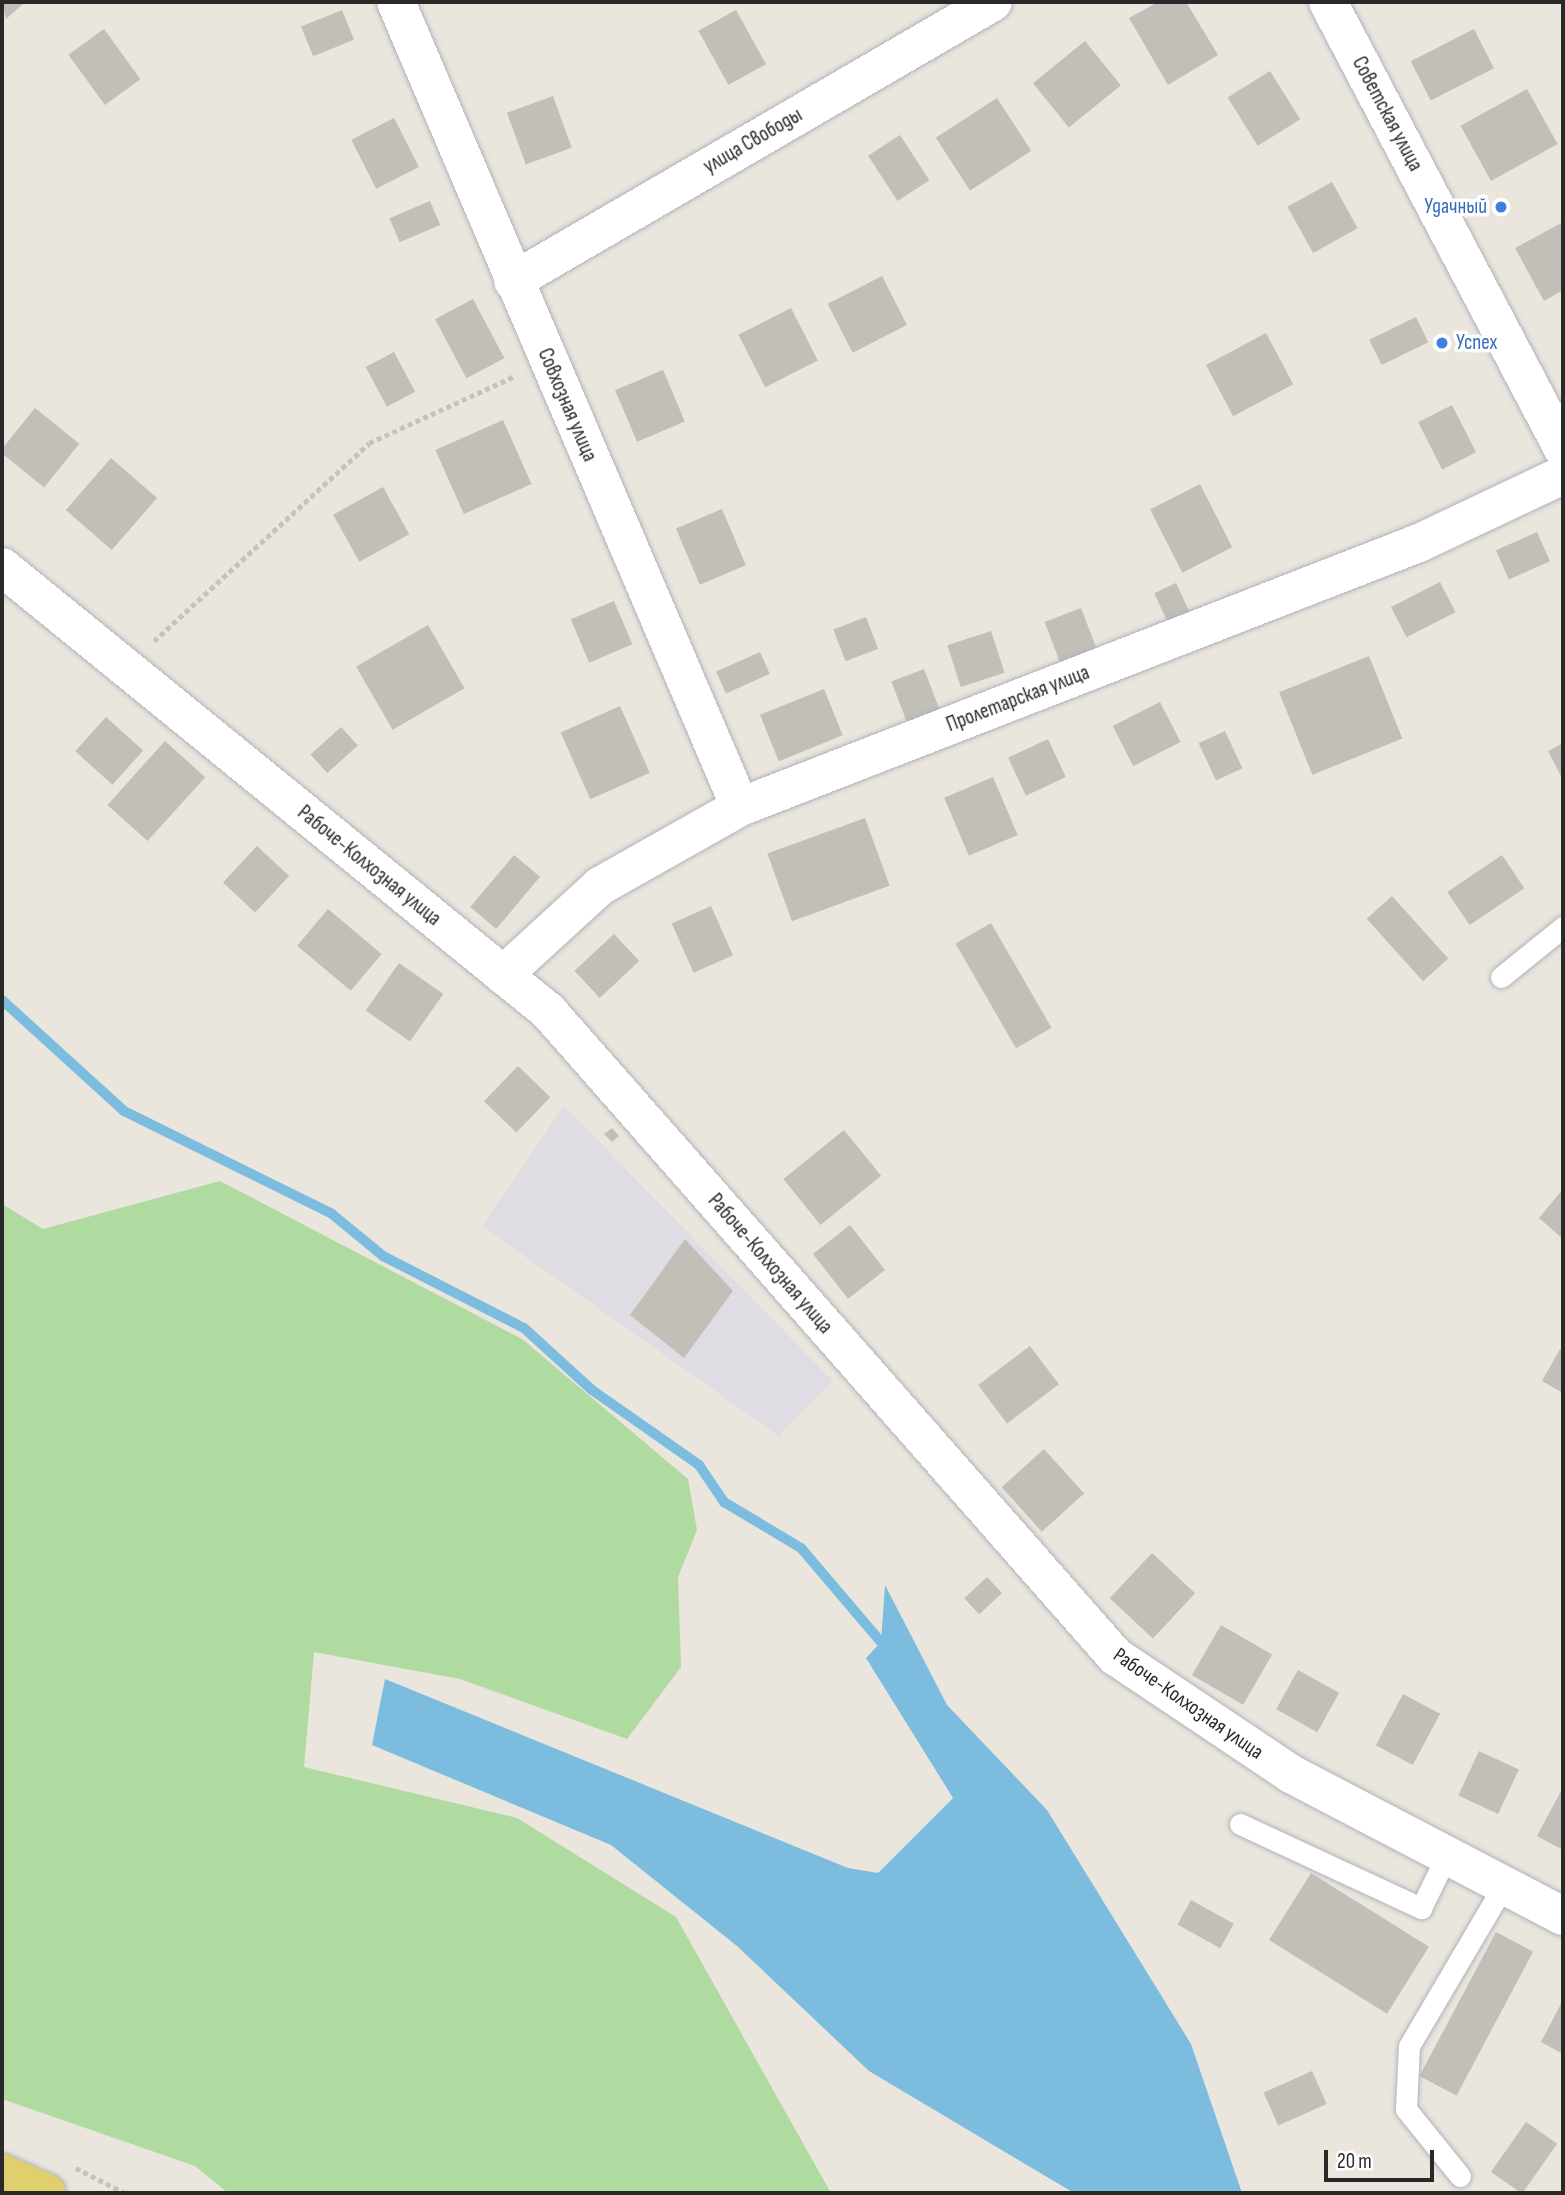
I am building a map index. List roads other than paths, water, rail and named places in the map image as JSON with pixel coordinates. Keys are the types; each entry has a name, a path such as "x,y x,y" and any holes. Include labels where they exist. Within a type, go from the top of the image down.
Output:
{"main road":[{"path":"2,2173 47,2193"}],"street":[{"name":"Совхозная улица","path":"396,2 740,807"},
{"name":"улица Свободы","path":"513,281 993,2"},
{"name":"Советская улица","path":"1328,2 1563,449"},
{"name":"Пролетарская улица","path":"503,975 600,886 740,807 1419,543 1563,475"},
{"name":"Рабоче-Колхозная улица","path":"2,567 548,1011 1115,1656 1291,1774 1563,1916"}],"lane":[{"path":"1502,977 1563,927"},
{"path":"1240,1824 1421,1908 1447,1855"},
{"path":"1460,2176 1406,2109 1409,2046 1504,1885"}],"water":[{"path":"885,1585 947,1705 1047,1810 1191,2044 1242,2193 1074,2193 869,2071 737,1946 611,1845 372,1745 385,1679 848,1868 878,1873 953,1798 866,1658 881,1642"}],"waterway":[{"path":"2,1000 124,1111 332,1214 383,1256 524,1328 592,1390 699,1465 724,1502 801,1548 881,1642"}],"place":[{"name":"Удачный","path":"1501,207"},
{"name":"Успех","path":"1442,343"}]}
